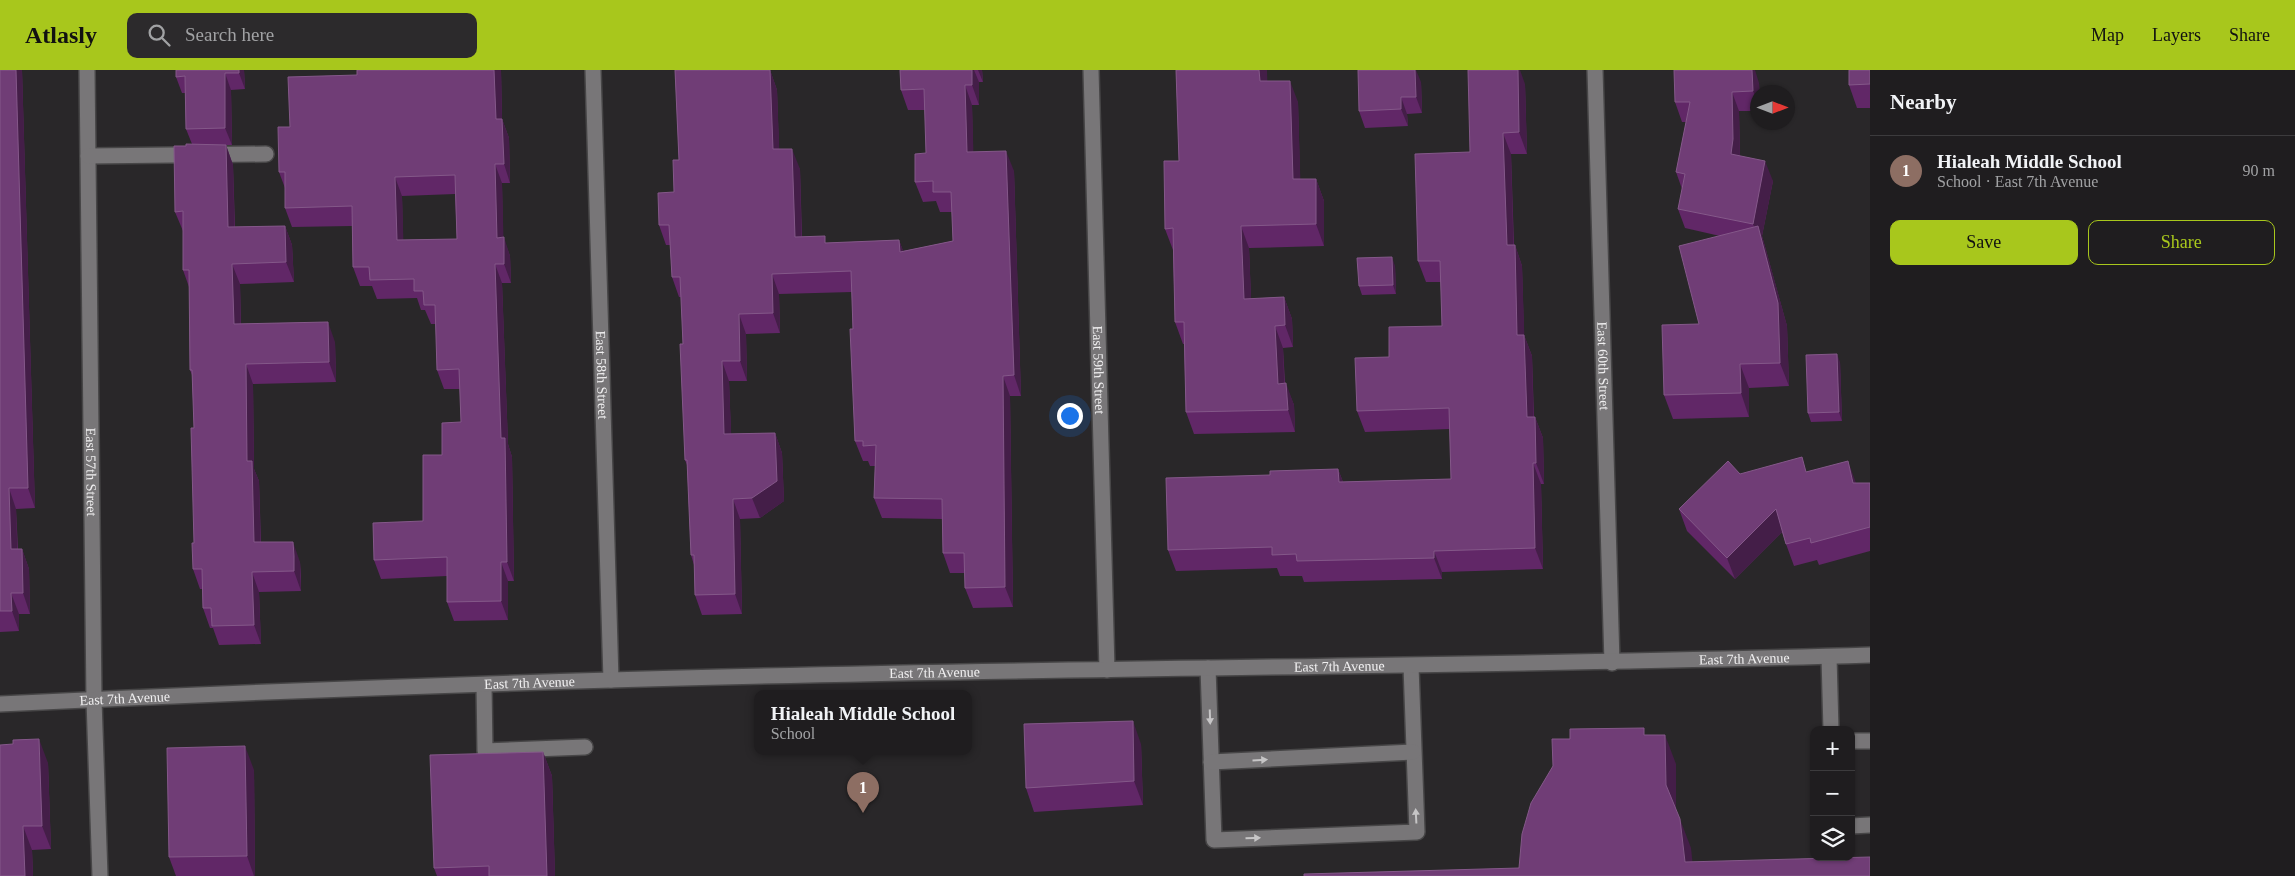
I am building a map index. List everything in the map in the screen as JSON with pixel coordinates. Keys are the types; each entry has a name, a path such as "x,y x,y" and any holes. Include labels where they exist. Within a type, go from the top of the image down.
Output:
{"street":[{"name":"East 57th Street","path":"87,70 94,700 100,876"},
{"name":"East 58th Street","path":"593,70 611,680"},
{"name":"East 59th Street","path":"1091,70 1107,670"},
{"name":"East 60th Street","path":"1595,70 1612,663"},
{"path":"88,156 266,154"},
{"name":"East 7th Avenue","path":"0,704 611,680 1208,668 1612,663 1870,655"},
{"path":"1829,656 1831,726"},
{"path":"1208,668 1214,840 1417,832 1411,666"},
{"path":"484,685 486,751 585,747"},
{"path":"1855,741 1870,741"},
{"path":"1211,762 1413,752"},
{"path":"1855,826 1870,826"}],"building":[{"path":"0,70 16,70 28,488 9,488 11,549 22,549 23,593 11,593 12,611 0,611"},
{"path":"176,70 239,70 239,73 225,73 225,128 186,129 185,76 176,77"},
{"path":"357,70 494,70 496,119 502,119 504,164 495,164 497,238 504,237 504,264 495,264 501,438 505,438 507,562 501,562 501,601 447,602 447,557 374,560 373,523 423,521 423,455 442,455 442,423 461,422 459,369 437,370 435,305 424,305 423,291 414,291 414,279 370,280 369,267 353,267 352,206 285,208 285,172 279,172 278,127 290,127 288,77 357,75","holes":["455,175 457,239 397,240 395,177"]},
{"path":"675,70 770,70 773,149 792,149 795,237 825,236 825,243 899,240 900,252 953,241 951,192 933,192 933,181 915,182 915,154 926,153 924,89 901,90 900,70 972,70 972,85 965,85 967,152 1006,151 1014,375 1003,376 1005,587 965,588 964,553 943,553 942,499 874,498 876,445 863,446 863,441 855,441 850,329 853,329 851,271 772,274 773,313 739,314 740,361 722,361 724,434 775,433 777,481 752,498 733,499 735,594 695,595 694,555 691,555 687,460 685,460 680,344 683,344 680,277 672,277 669,225 659,225 658,193 674,192 673,160 679,160"},
{"path":"1176,70 1259,70 1260,81 1290,81 1293,179 1316,179 1316,224 1241,226 1244,299 1284,297 1285,325 1275,326 1278,384 1286,383 1288,410 1186,412 1184,322 1175,322 1173,228 1165,229 1164,161 1179,161"},
{"path":"1358,70 1415,70 1416,97 1401,97 1401,109 1359,111"},
{"path":"1468,70 1518,70 1519,132 1503,133 1507,245 1515,245 1517,335 1524,335 1527,417 1535,417 1536,463 1533,463 1535,548 1434,551 1434,558 1297,561 1296,554 1272,555 1272,547 1168,550 1166,478 1270,475 1270,471 1338,469 1339,482 1451,479 1449,408 1357,411 1355,358 1389,357 1389,327 1442,326 1440,261 1418,261 1415,154 1470,152"},
{"path":"1674,70 1752,70 1753,85 1750,85 1750,91 1732,92 1733,139 1731,154 1765,161 1753,224 1678,209 1685,174 1676,172 1690,102 1675,102"},
{"path":"1849,70 1870,70 1870,84 1849,85"},
{"path":"186,144 226,145 228,227 285,226 286,262 232,264 234,324 328,322 329,362 246,364 247,461 252,461 254,542 293,542 294,556 294,571 252,572 254,625 212,626 211,608 203,608 202,569 193,569 191,428 194,428 192,370 190,370 189,270 183,270 183,211 175,212 174,146 186,146"},
{"path":"1758,226 1778,303 1780,363 1740,364 1741,393 1664,395 1662,325 1699,324 1679,246"},
{"path":"1392,257 1393,285 1359,286 1357,258"},
{"path":"1837,354 1839,412 1808,413 1806,355"},
{"path":"1802,457 1806,472 1848,461 1853,483 1870,483 1870,527 1811,543 1810,538 1786,544 1776,509 1727,558 1679,509 1728,461 1740,474"},
{"path":"1133,721 1134,781 1026,788 1024,724"},
{"path":"1644,728 1644,735 1665,735 1666,785 1680,819 1685,862 1810,859 1810,861 1855,861 1855,857 1870,857 1870,876 1304,876 1304,874 1519,868 1522,834 1531,803 1553,766 1552,739 1570,739 1570,729"},
{"path":"39,739 42,826 23,826 25,876 0,876 0,745 13,744 13,740"},
{"path":"245,746 247,856 169,857 167,748"},
{"path":"543,752 547,876 489,876 489,866 434,868 430,755"}],"place":[{"name":"Hialeah Middle School","path":"863,813"}]}
